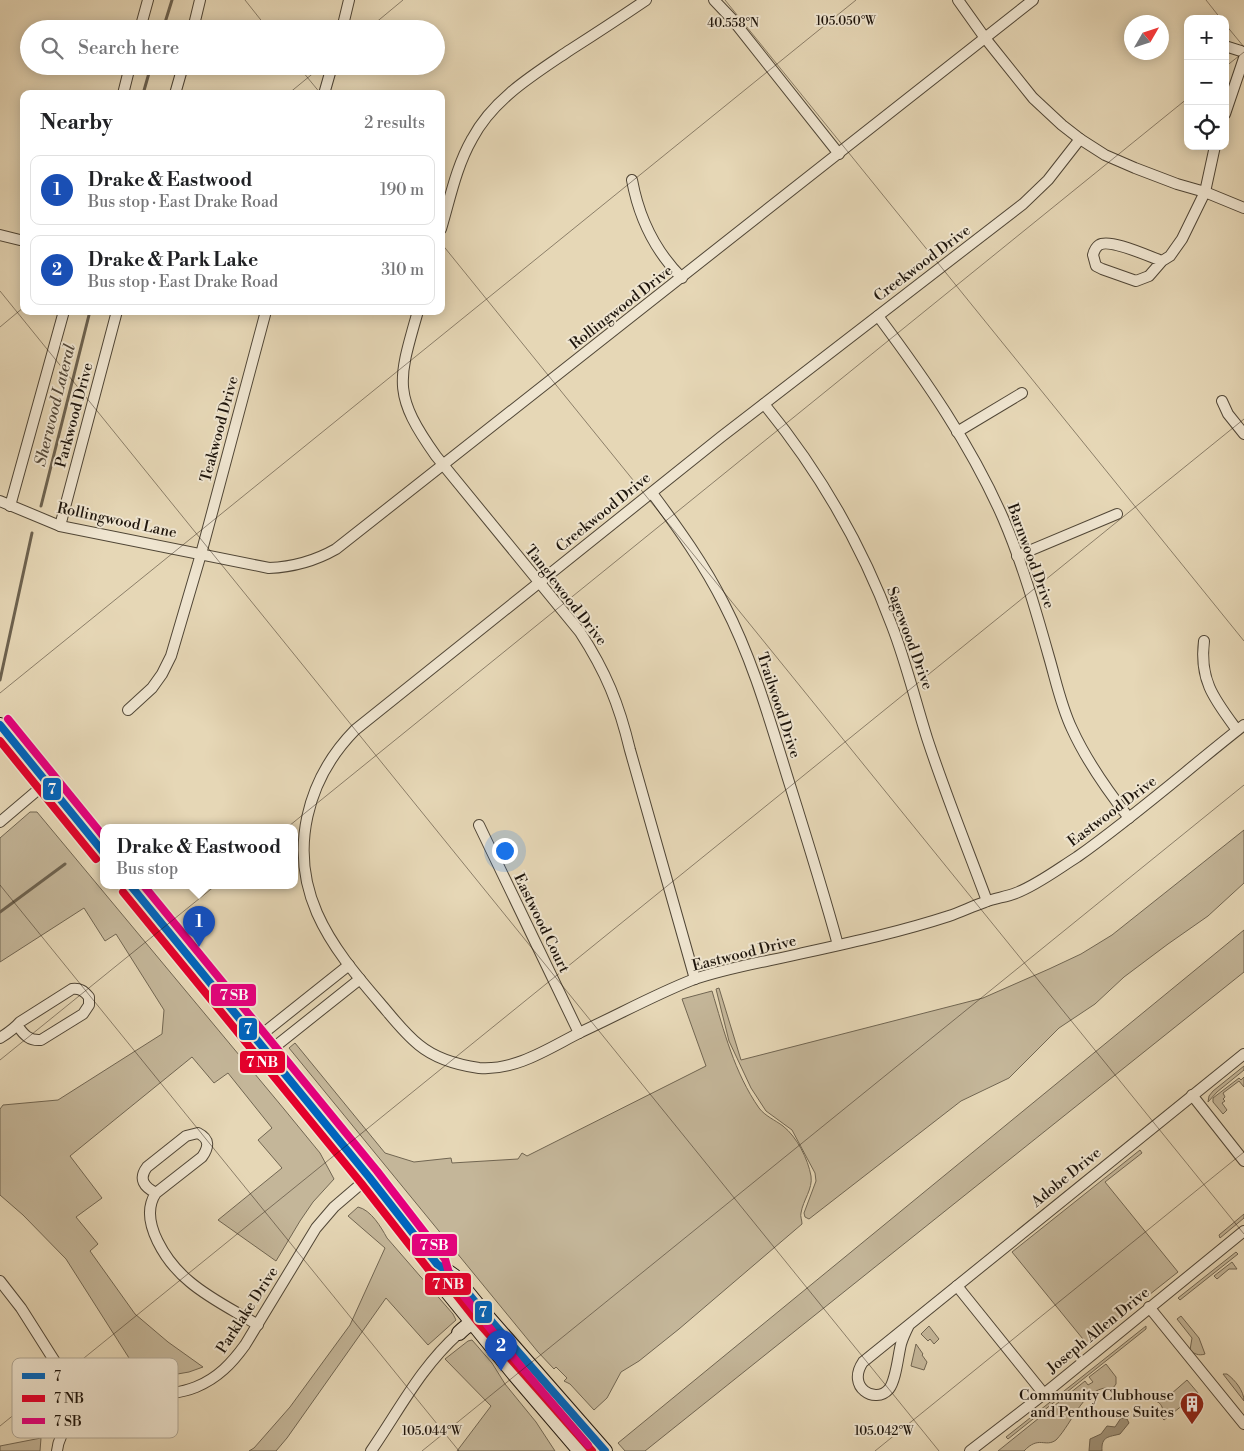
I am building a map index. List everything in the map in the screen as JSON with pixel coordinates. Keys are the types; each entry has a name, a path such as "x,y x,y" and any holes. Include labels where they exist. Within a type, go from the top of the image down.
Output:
{"main road":[{"path":"0,726 100,848"},
{"path":"133,889 369,1177 437,1264 454,1276 605,1451"},
{"path":"437,1264 442,1285 580,1451"},
{"path":"459,1333 468,1325 480,1323 515,1362 533,1368"}],"street":[{"path":"142,20 148,0"},
{"path":"195,20 200,0"},
{"path":"344,20 349,0"},
{"path":"445,216 463,157 472,139 492,110 531,76 646,0"},
{"path":"714,0 732,19 839,154"},
{"path":"958,0 985,38 1033,98 1080,139 1105,155 1135,168 1177,184 1205,192 1244,208"},
{"name":"Rollingwood Drive","path":"200,554 269,568 303,564 336,549 444,466 1033,0"},
{"path":"1229,47 1244,52"},
{"path":"1228,105 1244,58"},
{"path":"124,90 128,75"},
{"path":"176,90 180,75"},
{"path":"325,90 329,75"},
{"name":"Creekwood Drive","path":"360,979 324,928 314,906 298,837 320,778 344,740 539,582 764,404 1036,193 1080,139"},
{"path":"1162,262 1115,244 1105,243 1096,249 1093,255 1096,266 1102,269 1136,281 1149,276 1177,248 1205,192 1214,150"},
{"path":"632,180 638,208 651,237 682,278"},
{"path":"0,235 20,240"},
{"path":"10,506 63,315"},
{"name":"Parkwood Drive","path":"60,526 116,315"},
{"name":"Teakwood Drive","path":"128,710 152,688 170,656 200,554 265,315"},
{"name":"Tanglewood Drive","path":"417,315 404,359 402,386 409,412 420,434 444,466 580,632 610,684 622,718 695,979"},
{"name":"Barnwood Drive","path":"878,316 910,359 957,432 1003,518 1038,618 1071,728 1085,756 1102,783 1129,818"},
{"path":"957,432 1022,393"},
{"path":"1222,401 1228,414 1244,434"},
{"name":"Sagewood Drive","path":"764,404 792,437 811,466 844,519 863,558 894,632 927,738 986,901"},
{"name":"Trailwood Drive","path":"652,493 702,565 724,603 743,643 771,724 821,883 838,945"},
{"name":"Rollingwood Lane","path":"0,501 60,526 200,554"},
{"path":"1017,556 1117,514"},
{"path":"1204,641 1202,655 1205,679 1212,694 1241,728"},
{"name":"Eastwood Drive","path":"360,979 405,1032 419,1045 433,1054 448,1061 480,1068 501,1067 525,1060 655,996 695,979 912,927 1018,892 1058,869 1129,818 1241,728"},
{"path":"0,822 46,783"},
{"name":"Eastwood Court","path":"479,825 579,1033"},
{"path":"256,1039 349,965"},
{"path":"268,1053 360,979"},
{"path":"0,1038 20,1022 72,989 78,988 83,990 89,997 89,1005 83,1014 41,1040 27,1037 17,1025"},
{"name":"Adobe Drive","path":"909,1325 902,1342 893,1381 889,1389 884,1393 868,1394 857,1382 857,1373 869,1357 1244,1054"},
{"path":"1192,1095 1244,1161"},
{"path":"156,1193 144,1185 142,1179 143,1172 147,1167 186,1136 198,1133 204,1136 208,1145 207,1151 156,1193 151,1200 150,1223 159,1245 189,1281 212,1298 258,1325"},
{"name":"Parklake Drive","path":"178,1393 196,1387 223,1372 234,1361 258,1325 316,1228 334,1208 369,1177"},
{"name":"Joseph Allen Drive","path":"970,1451 1044,1394 1149,1307 1244,1232"},
{"path":"0,1281 22,1308 53,1358"},
{"path":"956,1286 1044,1394"},
{"path":"1149,1307 1244,1424"},
{"path":"371,1451 422,1372 444,1346 459,1333"},
{"path":"57,1451 61,1438"}],"shaded area":[{"path":"30,812 37,812 320,1153 334,1179 313,1202 276,1261 218,1220 282,1168 258,1140 272,1128 228,1073 214,1083 192,1057 70,1156 102,1198 76,1217 98,1244 90,1251 135,1314 168,1342 203,1367 178,1374 178,1358 129,1358 66,1259 23,1215 0,1195 0,1109 3,1105 58,1100 162,1034 164,1010 116,934 105,941 84,908 0,962 0,838"},
{"path":"1244,830 1244,883 1208,916 1124,977 1095,1004 1059,1028 1009,1078 961,1101 809,1219 805,1217 804,1213 816,1181 815,1173 792,1130 766,1111 751,1088 729,1041 716,989 719,988 741,1060 983,998 1081,954 1112,935"},
{"path":"1244,930 1244,972 645,1451 625,1451 618,1443"},
{"path":"712,991 736,1066 750,1094 761,1111 783,1126 793,1136 807,1163 811,1181 801,1213 802,1224 679,1329 639,1361 621,1372 607,1398 594,1410 570,1384 564,1381 567,1378 556,1367 554,1369 538,1352 289,1048 295,1043 385,1153 414,1162 451,1158 452,1163 518,1159 522,1153 527,1156 706,1066 682,999"},
{"path":"1244,1066 1244,1070 1208,1102 1209,1096 1213,1091"},
{"path":"1244,1077 1244,1087 1239,1081 1223,1093 1225,1101 1222,1103 1227,1110 1223,1114 1213,1102 1213,1098 1239,1078 1241,1080"},
{"path":"1140,1150 1142,1153 1105,1182 1178,1272 1087,1344 1012,1252"},
{"path":"358,1207 375,1220 387,1238 453,1314 456,1320 428,1345 386,1298 276,1451 249,1451 254,1448 290,1407 350,1325 385,1248 348,1216"},
{"path":"1244,1214 1244,1218 1220,1238 1219,1235"},
{"path":"1236,1252 1238,1254 1180,1300 1178,1298"},
{"path":"1232,1262 1237,1269 1229,1269 1217,1279 1214,1276"},
{"path":"1181,1316 1199,1338 1205,1354 1193,1353 1190,1350 1192,1338 1177,1319"},
{"path":"929,1326 939,1339 934,1344 930,1339 928,1341 921,1334"},
{"path":"1146,1326 1146,1329 1008,1439 1006,1437"},
{"path":"472,1340 492,1363 505,1384 536,1422 555,1451 457,1451 491,1406 445,1359"},
{"path":"916,1344 927,1362 924,1370 911,1366"},
{"path":"1106,1364 1116,1377 1116,1384 1113,1388 1103,1388 1094,1392 1087,1398 1056,1440 1048,1443 1034,1444 1024,1451 998,1451 1085,1381 1088,1385 1093,1382 1089,1377"},
{"path":"1223,1374 1227,1374 1236,1383 1241,1390 1244,1401"},
{"path":"1187,1380 1198,1393 1164,1420 1160,1416 1163,1410 1162,1407 1155,1401 1171,1394"},
{"path":"1121,1418 1127,1419 1129,1423 1120,1434 1106,1438 1103,1442 1102,1451 1089,1451 1090,1439 1101,1434 1107,1426 1115,1427"},
{"path":"41,1438 40,1451 0,1451 0,1446"}],"waterway":[{"name":"Sherwood Lateral","path":"166,20 172,0"},
{"name":"Sherwood Lateral","path":"144,90 148,75"},
{"name":"Sherwood Lateral","path":"41,506 89,315"},
{"name":"Sherwood Lateral","path":"0,680 32,533"},
{"name":"Sherwood Lateral","path":"0,912 65,864"}],"transit line":[{"path":"8,719 100,832"},
{"name":"7","path":"0,725 100,848"},
{"path":"0,741 96,859"},
{"name":"7","path":"133,889 369,1177 437,1264 454,1276 605,1451"},
{"path":"146,889 377,1171 445,1259 451,1280 588,1445"},
{"path":"123,892 361,1183 429,1270 447,1283 477,1321 592,1451"}],"place":[{"name":"Drake & Eastwood","path":"199,947"},
{"name":"Drake & Park Lake","path":"501,1371"},
{"name":"Community Clubhouse and Penthouse Suites","path":"1192,1425"}]}
